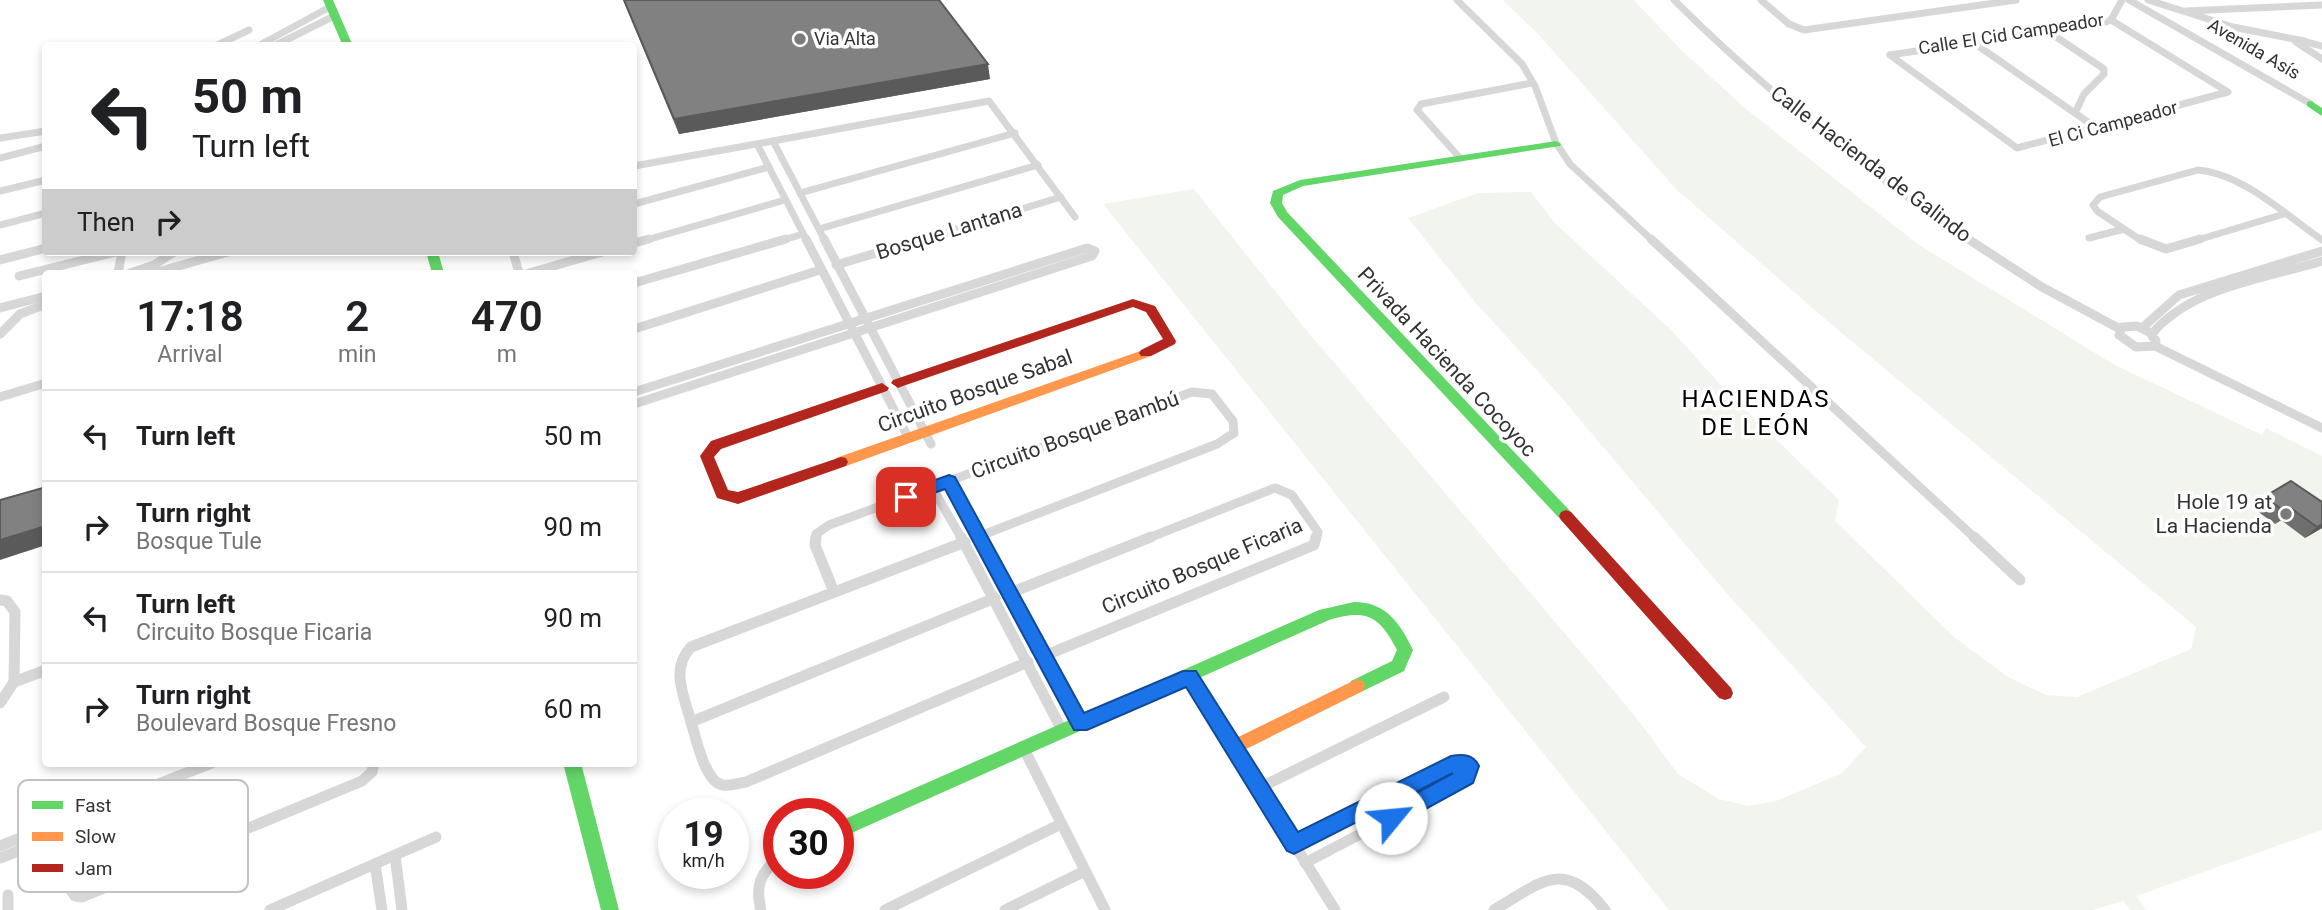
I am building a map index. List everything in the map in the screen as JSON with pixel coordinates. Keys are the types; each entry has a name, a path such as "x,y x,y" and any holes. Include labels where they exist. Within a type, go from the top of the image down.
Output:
{"street":[{"path":"1457,0 1521,63 1532,83 1556,144 1570,164 2020,580"},
{"name":"Calle Hacienda de Galindo","path":"1674,0 1732,57 1923,209 2042,287 2120,328 2119,335 2130,345 2147,348 2155,346"},
{"path":"1761,0 1800,30 2017,0"},
{"name":"Calle El Cid Campeador","path":"1890,55 2111,20 2122,0"},
{"name":"Avenida Asís","path":"2129,0 2318,108"},
{"path":"2148,0 2322,46"},
{"path":"2168,0 2293,39 2322,59"},
{"path":"2182,11 2322,5"},
{"path":"265,42 331,8"},
{"path":"282,42 306,30 331,8"},
{"path":"331,8 346,42"},
{"name":"El Ci Campeador","path":"1890,55 2017,148 2228,92 2111,20"},
{"path":"296,25 306,30"},
{"path":"224,42 249,30"},
{"path":"2046,30 2104,69 2104,74 2084,94 2076,113"},
{"path":"1971,41 2095,127"},
{"path":"1532,83 1421,104 1417,110 1460,158 1556,144"},
{"path":"637,165 983,100 993,103 1075,217"},
{"path":"0,138 42,132"},
{"path":"800,193 1015,133"},
{"path":"773,141 863,318 928,437"},
{"path":"757,144 908,437"},
{"path":"0,158 42,147"},
{"name":"Privada Hacienda Cocoyoc","path":"1460,158 1300,183 1282,189 1275,198 1276,203 1282,214 1343,283 1646,602 1725,693"},
{"path":"818,229 1038,165"},
{"path":"637,203 769,167"},
{"path":"2284,214 2166,249 2153,247 2097,211 2094,205 2097,199 2205,169 2226,176 2284,214 2322,240"},
{"path":"0,191 42,181"},
{"name":"Bosque Lantana","path":"836,265 1061,197"},
{"path":"637,242 785,200"},
{"path":"0,225 42,214"},
{"path":"2089,238 2124,229"},
{"path":"637,282 803,234"},
{"path":"637,391 1087,248 1095,251 1092,256 637,403"},
{"path":"0,260 42,249"},
{"path":"2142,328 2179,295 2322,251"},
{"path":"43,270 100,256"},
{"path":"139,270 168,256"},
{"path":"161,270 196,256"},
{"path":"539,270 588,256"},
{"path":"2152,334 2154,329 2189,303 2322,261"},
{"path":"19,276 42,270"},
{"path":"637,328 820,270"},
{"path":"2264,270 2273,277"},
{"path":"0,309 42,297"},
{"name":"Circuito Bosque Sabal","path":"882,388 716,445 707,456 722,494 738,498 908,437 928,437 1165,346 1170,337 1151,309 1133,303 898,383"},
{"path":"0,334 20,314 42,306"},
{"path":"2120,328 2142,328 2152,334 2156,341 2155,346 2322,428"},
{"path":"0,397 42,384"},
{"name":"Circuito Bosque Bambú","path":"834,592 815,545 816,534 829,525 1192,392 1212,394 1233,421 1234,433 1217,444 980,536"},
{"path":"949,481 1080,724"},
{"path":"932,487 995,598 1063,732"},
{"name":"Circuito Bosque Ficaria","path":"1010,593 1275,488 1292,495 1318,532 1314,545 1044,656"},
{"path":"965,542 708,639 684,652 678,672 691,722 710,776 731,787 1028,662"},
{"path":"691,722 995,598"},
{"path":"0,600 7,601 15,612 14,681 0,703"},
{"path":"854,824 1350,606 1360,604 1377,610 1401,641 1405,656 1391,671 1234,747"},
{"path":"14,681 42,671"},
{"path":"1190,677 1335,910"},
{"path":"1259,788 1444,698"},
{"path":"1024,749 1105,910"},
{"path":"1294,845 1451,765 1464,763 1469,766 1466,777 1456,784 1306,863"},
{"path":"164,780 190,767"},
{"path":"248,828 362,781 372,772 373,767"},
{"path":"573,767 610,910"},
{"path":"885,910 1061,824"},
{"path":"270,910 436,837"},
{"path":"0,846 18,841"},
{"path":"0,859 18,851"},
{"path":"395,855 402,910"},
{"path":"375,864 382,910"},
{"path":"761,910 757,888 763,870"},
{"path":"1005,910 1085,871"},
{"path":"1494,910 1546,881 1567,876 1585,885 1605,910"},
{"path":"71,892 75,897 94,892"},
{"path":"8,895 8,910"}],"shaded area":[{"path":"1503,0 1634,0 1680,49 1746,109 1919,245 2113,364 2262,435 2266,428 2322,456 2322,830 2136,896 2147,910 2131,910 2123,901 2092,910 1669,910 1103,204 1194,189 1303,326 1635,716 1678,774 1719,799 1748,806 1776,801 1842,773 1866,747 1723,589 1561,397 1476,303 1408,218 1478,193 1531,192 1555,223 1671,330 1729,394 1839,500 1835,521 1954,637 2008,677 2046,695 2077,697 2191,649 2196,627 1825,319 1676,189 1538,34"}],"building":[{"name":"Via Alta","path":"624,0 939,0 988,64 674,119"},
{"path":"2291,481 2322,502 2322,524 2317,527 2292,509 2287,513 2264,497"},
{"path":"42,488 42,527 0,540 0,500"}],"traffic: fast":[{"path":"328,0 346,42"},
{"path":"2311,104 2322,113"},
{"path":"1556,144 1300,183 1277,193 1276,203 1282,214 1566,516"},
{"path":"433,256 437,270"},
{"path":"854,824 1325,615 1341,610 1365,608 1383,617 1405,650 1398,666 1357,686"},
{"path":"573,767 610,910"}],"traffic: slow":[{"path":"841,462 1146,353"},
{"path":"1234,747 1357,686"}],"traffic: jam":[{"path":"898,383 1133,303 1151,309 1170,341 1146,353"},
{"path":"841,462 738,498 722,494 707,456 716,445 882,388"},
{"path":"1566,516 1725,693"}],"place":[{"name":"Via Alta","path":"800,39"},
{"name":"Hole 19 at La Hacienda","path":"2286,514"}],"district":[{"name":"HACIENDAS DE LEÓN","path":"1756,413"}],"route":[{"path":"906,497 949,481 1080,724 1190,677 1294,845 1451,765 1464,763 1469,766 1466,777 1456,784 1391,818"}]}
